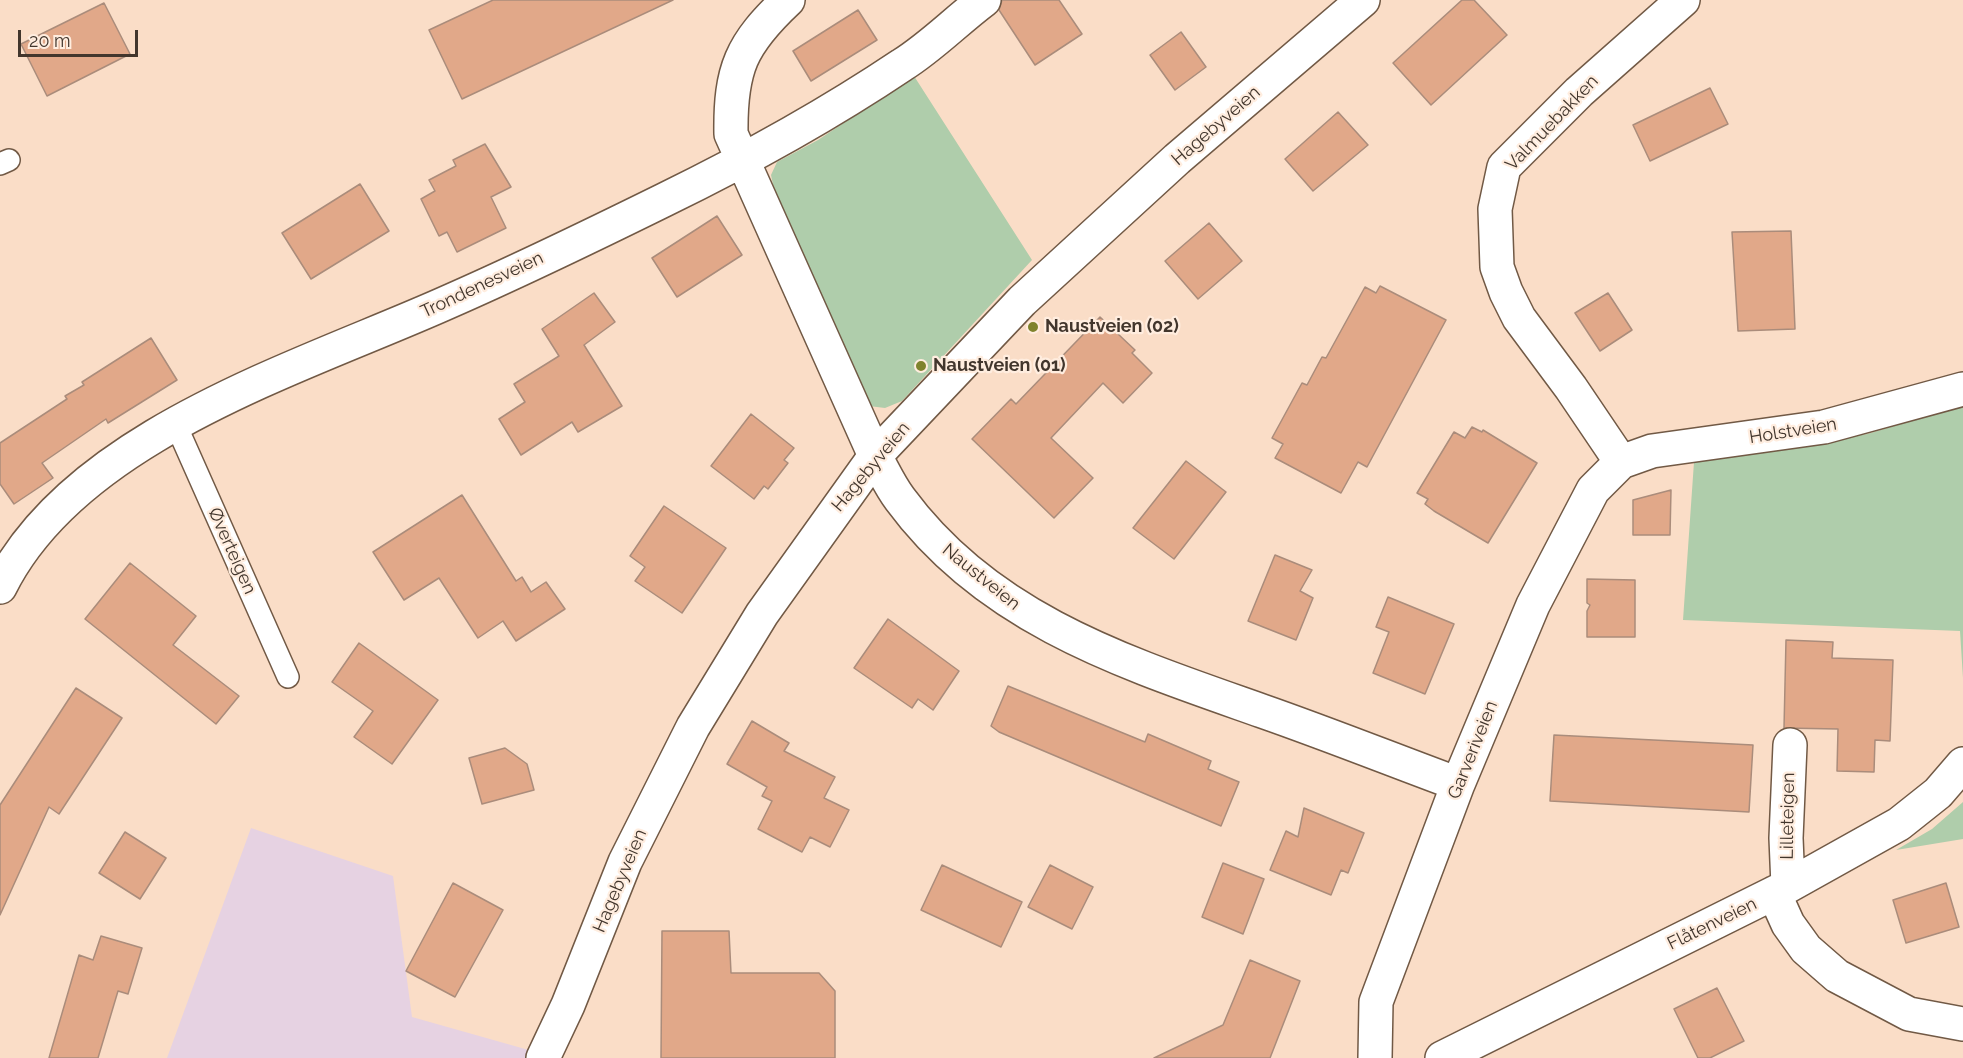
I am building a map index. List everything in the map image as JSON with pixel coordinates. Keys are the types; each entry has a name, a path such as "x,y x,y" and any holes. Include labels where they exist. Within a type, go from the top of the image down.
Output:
{"street":[{"name":"Naustveien","path":"788,0 752,38 735,70 730,102 731,134 875,456 900,498 938,543 979,581 1017,608 1098,651 1458,784"},
{"name":"Trondenesveien","path":"0,587 10,566 54,513 107,465 176,425 259,383 448,302 742,160 905,64 984,0"},
{"name":"Hagebyveien","path":"543,1058 568,1005 625,862 693,727 762,614 875,456 1022,301 1177,159 1363,0"},
{"name":"Valmuebakken","path":"1621,462 1519,318 1506,292 1497,267 1495,209 1504,167 1579,92 1683,0"},
{"name":"Holstveien","path":"1621,462 1652,451 1824,427 1963,389"},
{"name":"Garveriveien","path":"1375,1058 1376,1002 1458,784 1533,605 1593,490 1621,462"},
{"name":"Lilleteigen","path":"1781,890 1790,745"},
{"name":"Flåtenveien","path":"1443,1058 1781,890 1899,824 1938,793 1963,764"},
{"path":"1781,890 1788,924 1806,949 1837,976 1909,1014 1963,1024"}],"lane":[{"name":"Øverteigen","path":"176,425 288,676"}],"shaded area":[{"path":"251,828 393,876 412,1017 557,1058 167,1058"}],"green space":[{"path":"914,76 1032,260 902,401 885,408 869,406 775,194 771,175 777,162 818,140"},
{"path":"1963,406 1963,678 1960,631 1683,620 1694,462 1867,434"},
{"path":"1963,802 1963,839 1896,850 1932,829"}],"building":[{"path":"493,0 673,0 462,99 429,30"},
{"path":"1002,0 1059,0 1082,34 1035,65 999,10"},
{"path":"1462,0 1474,0 1507,35 1431,105 1393,63"},
{"path":"104,3 130,54 47,96 21,44"},
{"path":"858,10 877,40 811,81 793,51"},
{"path":"1181,32 1206,67 1175,90 1150,55"},
{"path":"1710,88 1728,124 1650,161 1633,125"},
{"path":"1338,112 1368,145 1313,191 1285,159"},
{"path":"485,144 511,187 491,197 506,228 457,252 447,232 439,236 421,199 435,191 429,180 456,166 453,160"},
{"path":"360,184 389,231 311,279 282,233"},
{"path":"717,216 742,255 677,297 652,258"},
{"path":"1209,223 1242,261 1198,299 1165,261"},
{"path":"1791,231 1795,329 1738,331 1732,232"},
{"path":"1380,286 1446,320 1367,467 1358,462 1341,493 1275,458 1283,444 1272,438 1302,383 1307,385 1322,357 1326,358 1365,287 1376,293"},
{"path":"594,293 615,322 584,345 622,406 578,432 572,422 521,455 499,419 525,402 514,384 559,356 542,329"},
{"path":"1608,293 1632,330 1600,351 1575,313"},
{"path":"1100,317 1135,350 1132,353 1152,373 1123,403 1103,383 1051,438 1093,478 1054,518 972,439 1011,399 1016,404"},
{"path":"151,338 177,380 108,423 106,419 42,463 53,478 14,504 0,484 0,443 67,399 65,396 84,385 82,382"},
{"path":"751,414 794,448 784,460 788,463 768,489 764,486 754,499 711,466"},
{"path":"1472,427 1482,432 1483,430 1537,463 1488,543 1434,511 1425,504 1428,499 1417,493 1454,432 1465,438"},
{"path":"1186,461 1226,492 1174,559 1133,528"},
{"path":"1671,490 1670,535 1633,535 1633,500"},
{"path":"462,495 516,581 522,577 531,592 546,582 565,609 516,641 503,621 478,638 439,578 404,600 373,552"},
{"path":"664,506 726,548 682,613 635,581 645,567 630,556"},
{"path":"1275,555 1312,570 1300,591 1313,598 1296,640 1248,621"},
{"path":"130,563 196,616 173,645 239,696 216,724 85,619"},
{"path":"1587,579 1635,580 1635,637 1587,637 1587,611 1590,605 1587,603"},
{"path":"1388,597 1454,624 1425,694 1373,673 1389,632 1376,627"},
{"path":"888,619 959,671 933,710 918,699 912,708 854,668"},
{"path":"1786,640 1833,642 1832,658 1893,660 1890,741 1875,740 1874,772 1837,771 1838,729 1784,728"},
{"path":"359,643 438,700 392,764 354,737 373,711 332,682"},
{"path":"1008,686 1145,742 1148,734 1211,761 1208,769 1239,782 1221,826 999,732 991,726"},
{"path":"76,688 122,718 59,814 49,807 0,915 0,805"},
{"path":"752,721 789,743 784,751 835,777 824,798 849,810 830,847 810,837 802,852 758,829 772,801 762,796 767,787 727,764"},
{"path":"1554,735 1753,745 1749,812 1550,801"},
{"path":"505,748 527,764 534,790 482,804 469,758"},
{"path":"1304,808 1364,833 1348,873 1341,870 1331,895 1270,870 1286,831 1298,837"},
{"path":"125,832 166,858 140,899 99,873"},
{"path":"1223,863 1264,879 1243,934 1202,917"},
{"path":"942,865 1022,902 1001,947 921,910"},
{"path":"1050,865 1093,887 1072,929 1028,907"},
{"path":"453,883 503,910 455,997 406,971"},
{"path":"1946,883 1959,927 1906,943 1893,900"},
{"path":"662,931 729,931 731,973 819,973 835,991 835,1058 661,1058"},
{"path":"101,936 142,948 128,994 118,991 98,1058 49,1058 79,955 93,960"},
{"path":"1250,960 1300,981 1270,1058 1154,1058 1223,1025"},
{"path":"1717,988 1744,1041 1710,1058 1698,1058 1674,1009"}],"place":[{"name":"Naustveien (02)","path":"1033,327"},
{"name":"Naustveien (01)","path":"921,366"}]}
